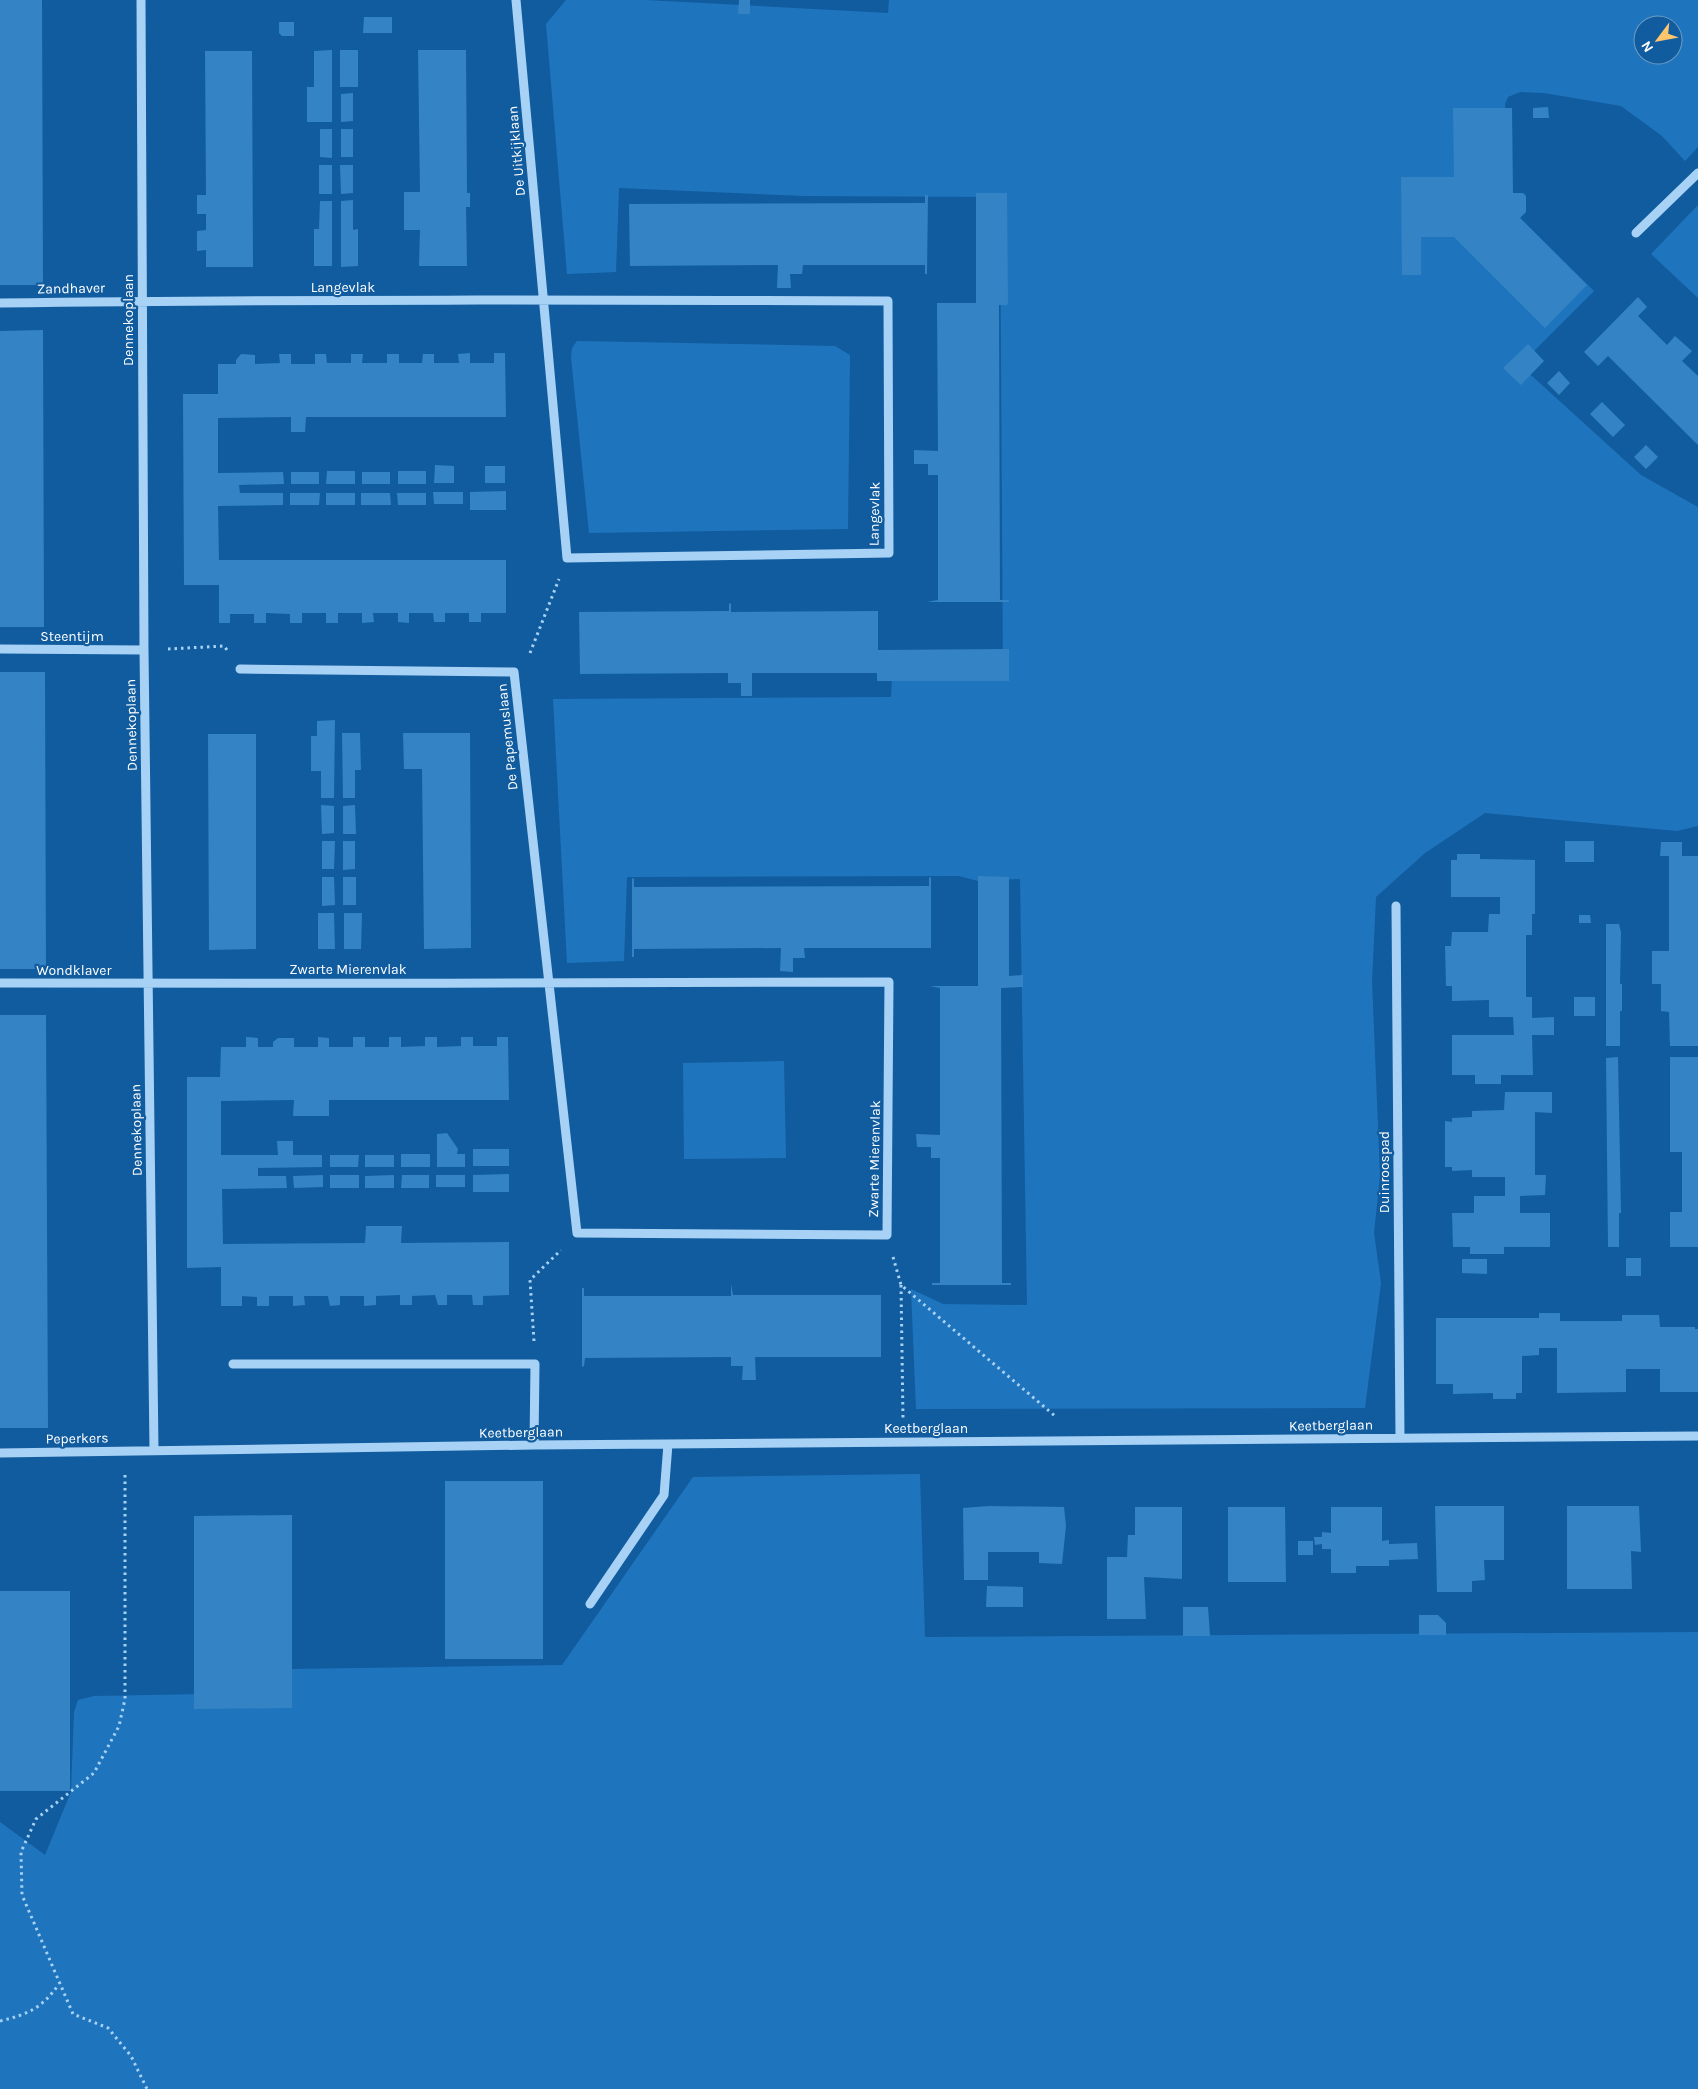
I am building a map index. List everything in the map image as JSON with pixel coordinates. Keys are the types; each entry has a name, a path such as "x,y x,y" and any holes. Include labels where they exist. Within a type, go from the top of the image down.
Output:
{"street":[{"name":"Dennekoplaan","path":"141,0 144,650 154,1450"},
{"name":"De Uitkijklaan","path":"516,0 544,300"},
{"path":"1636,232 1698,173"},
{"path":"544,300 567,558"},
{"name":"Langevlak","path":"142,301 888,301 888,553 567,558"},
{"name":"Zandhaver","path":"0,303 142,301"},
{"name":"Steentijm","path":"0,650 144,650"},
{"name":"De Papemuslaan","path":"240,669 514,672 548,982"},
{"name":"Duinroospad","path":"1396,906 1400,1438"},
{"path":"548,982 577,1233"},
{"name":"Zwarte Mierenvlak","path":"148,984 889,982 887,1235 577,1233"},
{"name":"Wondklaver","path":"0,983 148,984"},
{"path":"233,1364 535,1364 534,1445"},
{"name":"Keetberglaan","path":"154,1450 534,1445 1698,1436"},
{"path":"590,1604 664,1495 668,1444"},
{"name":"Peperkers","path":"0,1453 154,1450"}],"path":[{"path":"514,672 524,669 567,558"},
{"path":"144,650 224,646 240,669"},
{"path":"535,1364 530,1280 577,1233"},
{"path":"887,1235 901,1286 903,1442"},
{"path":"901,1286 1084,1441"},
{"path":"124,1451 125,1699 119,1726 94,1773 36,1819 21,1852 22,1895 73,2014 108,2028 131,2056 147,2089"},
{"path":"0,2021 17,2017 46,2002 59,1984"}],"shaded area":[{"path":"566,0 645,0 888,13 889,0 1698,0 1698,147 1685,161 1662,136 1621,106 1544,93 1520,92 1508,97 1505,104 1511,209 1594,291 1520,365 1641,475 1698,507 1698,826 1677,831 1485,813 1425,853 1376,897 1372,981 1380,1176 1374,1233 1381,1283 1365,1408 916,1409 911,1289 943,1304 1027,1305 1020,879 978,881 959,876 627,877 624,961 567,963 553,699 891,697 892,677 1003,674 1000,197 804,196 619,188 616,272 567,274 546,24"},
{"path":"1698,205 1698,298 1651,254"},
{"path":"577,341 835,346 850,355 848,529 589,533 571,357 572,348"},
{"path":"784,1061 786,1158 684,1159 683,1063"},
{"path":"920,1474 925,1637 1698,1632 1698,2089 0,2089 0,1822 45,1855 71,1792 74,1712 78,1700 94,1696 206,1694 256,1688 292,1669 562,1665 693,1477"}],"building":[{"path":"0,0 42,0 43,285 0,285"},
{"path":"739,0 750,0 750,14 738,14"},
{"path":"364,17 392,17 392,33 363,33"},
{"path":"279,22 294,22 294,36 282,36 279,33"},
{"path":"332,50 332,122 307,122 307,87 314,87 314,51"},
{"path":"340,50 358,50 358,87 340,87"},
{"path":"418,50 466,50 467,193 470,193 470,207 466,207 467,266 419,266 420,230 404,230 404,192 420,192"},
{"path":"205,51 252,51 253,267 206,267 206,250 197,251 197,231 206,230 206,214 197,214 197,195 206,195"},
{"path":"353,93 353,121 341,122 341,94"},
{"path":"1548,107 1549,118 1533,118 1533,108"},
{"path":"1453,108 1512,108 1513,193 1523,193 1526,196 1526,212 1520,218 1587,285 1545,328 1454,237 1421,237 1421,275 1402,275 1401,177 1454,177"},
{"path":"320,129 332,129 332,158 320,157"},
{"path":"341,129 353,129 353,157 341,157"},
{"path":"319,165 332,165 332,194 319,194"},
{"path":"340,165 353,165 353,193 341,194"},
{"path":"976,193 1007,193 1008,303 1007,305 999,305 1000,600 1009,600 1009,602 927,602 938,600 938,475 928,475 928,464 914,464 914,450 938,451 937,303 976,303"},
{"path":"925,195 928,195 927,274 925,274 925,265 803,265 802,274 790,274 791,288 777,288 778,265 630,266 629,204 925,203"},
{"path":"353,200 353,230 358,229 358,266 341,267 341,201"},
{"path":"320,201 332,201 332,266 314,266 314,229 319,229"},
{"path":"1638,297 1647,307 1638,316 1667,345 1675,336 1692,351 1682,361 1698,376 1698,445 1608,356 1598,366 1584,352"},
{"path":"43,330 44,627 0,627 0,331"},
{"path":"1528,344 1544,361 1521,385 1503,368"},
{"path":"470,353 470,363 494,363 494,353 505,353 506,417 306,417 305,432 291,432 291,417 218,418 218,473 283,472 284,484 239,485 240,493 283,493 283,505 218,506 219,560 506,560 506,613 481,613 481,622 469,622 469,613 445,613 445,622 434,622 433,613 409,613 409,623 398,622 398,613 373,613 374,622 362,623 362,613 338,613 338,623 326,623 326,613 302,613 302,623 290,623 290,614 266,613 266,623 254,623 254,614 230,614 230,623 219,623 219,585 184,585 183,394 218,394 218,364 236,364 236,360 241,354 255,355 255,364 280,363 279,354 291,354 291,364 315,364 315,354 326,354 327,363 351,363 351,354 363,354 362,363 387,363 387,354 399,354 399,363 422,363 423,354 434,354 434,363 459,363 458,354"},
{"path":"1559,371 1570,383 1559,395 1547,383"},
{"path":"1602,402 1625,425 1613,437 1590,414"},
{"path":"1646,445 1658,457 1646,469 1634,457"},
{"path":"435,465 454,466 454,483 434,483"},
{"path":"485,466 505,466 505,483 485,483"},
{"path":"327,471 355,471 355,484 326,484"},
{"path":"398,471 426,471 426,484 398,484"},
{"path":"291,472 319,472 319,484 291,484"},
{"path":"362,472 390,472 390,484 362,484"},
{"path":"506,491 506,510 470,510 470,492"},
{"path":"433,492 463,492 463,504 434,504"},
{"path":"290,493 320,493 319,505 290,505"},
{"path":"326,493 355,493 355,505 326,505"},
{"path":"361,493 390,493 391,505 361,505"},
{"path":"397,493 426,493 426,505 398,505"},
{"path":"731,603 731,612 878,611 878,650 1009,649 1009,681 877,681 877,673 752,673 752,696 741,696 741,683 728,683 728,673 580,674 579,612 729,611 729,604"},
{"path":"0,672 45,672 46,969 0,969"},
{"path":"335,720 334,798 321,798 321,771 311,771 311,736 317,736 317,721"},
{"path":"342,733 360,733 361,770 355,770 355,798 343,798"},
{"path":"403,733 470,733 471,948 424,949 422,769 404,769"},
{"path":"208,734 256,734 256,949 209,950"},
{"path":"321,805 334,806 334,833 322,834"},
{"path":"355,805 356,834 343,834 343,806"},
{"path":"322,841 335,841 334,869 322,869"},
{"path":"343,841 355,841 355,869 343,870"},
{"path":"1565,841 1594,841 1594,862 1565,862"},
{"path":"1661,842 1682,842 1682,856 1698,856 1698,1046 1670,1046 1669,1012 1661,1011 1661,984 1652,984 1652,951 1669,951 1669,856 1660,856"},
{"path":"1457,854 1480,854 1480,859 1535,860 1535,914 1532,914 1532,935 1526,935 1526,997 1532,997 1532,1018 1554,1017 1554,1035 1532,1035 1533,1075 1501,1075 1501,1084 1475,1084 1475,1075 1452,1075 1452,1035 1514,1035 1513,1017 1489,1017 1489,1000 1452,1001 1452,986 1446,986 1445,946 1451,946 1452,932 1488,932 1489,914 1500,914 1500,897 1451,897 1451,860 1457,860"},
{"path":"978,876 1009,877 1009,976 1023,975 1023,987 1001,988 1002,1283 1011,1283 1011,1285 932,1285 932,1283 940,1283 940,1158 931,1158 931,1147 917,1147 916,1134 940,1135 940,988 930,986 978,986"},
{"path":"322,877 334,877 335,905 322,906"},
{"path":"343,877 356,877 356,905 343,905"},
{"path":"931,877 931,948 804,948 805,958 793,958 793,972 780,971 781,948 634,949 634,957 632,957 632,879 634,878 634,887 929,886 929,878"},
{"path":"318,913 334,913 335,949 318,949"},
{"path":"344,913 362,913 361,949 344,949"},
{"path":"1579,915 1590,915 1591,923 1579,923"},
{"path":"1606,924 1619,924 1621,932 1620,984 1622,984 1622,1011 1620,1011 1620,1046 1606,1046"},
{"path":"1574,997 1595,997 1595,1016 1574,1016"},
{"path":"0,1015 46,1015 48,1428 0,1428"},
{"path":"246,1037 258,1038 258,1047 273,1047 273,1042 278,1038 294,1038 294,1047 318,1047 318,1037 329,1038 329,1047 353,1047 353,1037 365,1037 365,1047 389,1047 389,1037 401,1037 401,1047 425,1046 425,1037 437,1037 437,1047 461,1046 461,1037 473,1037 473,1046 497,1046 497,1037 508,1037 509,1100 329,1100 329,1116 293,1116 294,1100 221,1101 221,1155 278,1155 277,1141 293,1141 293,1155 322,1155 322,1167 258,1168 258,1176 286,1176 287,1188 222,1189 223,1244 365,1243 366,1226 402,1226 401,1243 509,1242 509,1295 483,1296 483,1305 473,1305 472,1295 447,1295 447,1305 438,1305 435,1295 412,1296 412,1305 400,1305 400,1295 376,1296 376,1305 364,1306 364,1296 340,1296 340,1305 330,1306 328,1296 304,1296 305,1305 293,1306 293,1296 269,1296 269,1306 257,1306 257,1297 242,1296 242,1306 221,1306 221,1267 187,1268 187,1077 220,1077 221,1047 246,1047"},
{"path":"1618,1057 1621,1213 1619,1213 1619,1247 1608,1247 1606,1058"},
{"path":"1670,1057 1698,1057 1698,1247 1670,1247 1670,1212 1682,1212 1682,1152 1670,1152"},
{"path":"1505,1092 1552,1092 1552,1113 1535,1112 1535,1175 1546,1175 1545,1195 1520,1196 1520,1213 1550,1213 1550,1247 1504,1247 1504,1254 1470,1254 1470,1247 1453,1247 1452,1213 1474,1213 1474,1196 1505,1196 1505,1177 1472,1177 1472,1170 1452,1171 1452,1167 1445,1167 1445,1121 1452,1122 1452,1118 1472,1117 1472,1111 1504,1110"},
{"path":"447,1133 458,1149 457,1154 465,1154 465,1167 437,1167 437,1134"},
{"path":"473,1149 509,1149 509,1166 473,1166"},
{"path":"401,1154 430,1154 430,1167 401,1167"},
{"path":"330,1155 359,1155 358,1167 330,1167"},
{"path":"365,1155 394,1155 394,1167 365,1167"},
{"path":"509,1174 509,1192 473,1192 473,1175"},
{"path":"323,1175 323,1187 294,1188 293,1176"},
{"path":"330,1175 359,1175 359,1188 330,1188"},
{"path":"394,1175 394,1188 365,1188 365,1176"},
{"path":"402,1175 429,1175 429,1188 401,1188"},
{"path":"436,1175 465,1175 465,1187 436,1187"},
{"path":"1626,1258 1641,1258 1641,1276 1626,1276"},
{"path":"1462,1259 1487,1259 1487,1274 1462,1273"},
{"path":"731,1284 733,1295 881,1295 881,1357 755,1357 756,1380 742,1380 743,1366 731,1366 731,1357 585,1358 584,1366 582,1367 582,1288 584,1288 584,1296 731,1296"},
{"path":"1539,1313 1560,1313 1560,1321 1622,1321 1622,1315 1659,1315 1660,1327 1695,1327 1695,1329 1698,1329 1698,1392 1660,1392 1660,1369 1626,1369 1626,1392 1557,1393 1557,1348 1539,1348 1539,1355 1522,1356 1522,1393 1516,1393 1516,1399 1493,1399 1493,1393 1453,1394 1453,1384 1436,1384 1436,1318 1539,1318"},
{"path":"445,1481 543,1481 543,1659 445,1659"},
{"path":"989,1506 1064,1507 1066,1526 1062,1564 1039,1563 1039,1552 988,1552 988,1580 964,1580 963,1508"},
{"path":"1435,1506 1504,1506 1504,1560 1484,1560 1485,1580 1472,1581 1472,1592 1437,1592"},
{"path":"1567,1506 1639,1506 1641,1552 1631,1551 1632,1589 1567,1589"},
{"path":"1135,1507 1182,1507 1182,1579 1144,1577 1146,1619 1107,1619 1107,1557 1127,1557 1128,1535 1135,1535"},
{"path":"1228,1507 1285,1507 1286,1582 1228,1582"},
{"path":"1331,1507 1382,1507 1382,1541 1389,1540 1389,1544 1417,1543 1418,1559 1389,1560 1389,1566 1356,1566 1356,1573 1331,1573 1331,1549 1322,1549 1322,1544 1315,1545 1314,1537 1322,1537 1322,1532 1331,1533"},
{"path":"292,1515 292,1708 194,1709 194,1516"},
{"path":"1298,1541 1313,1541 1313,1555 1298,1555"},
{"path":"987,1586 1023,1587 1023,1607 986,1607"},
{"path":"0,1591 70,1591 70,1791 0,1791"},
{"path":"1183,1607 1208,1607 1210,1636 1183,1636"},
{"path":"1419,1615 1438,1615 1446,1623 1446,1635 1419,1635"}]}
